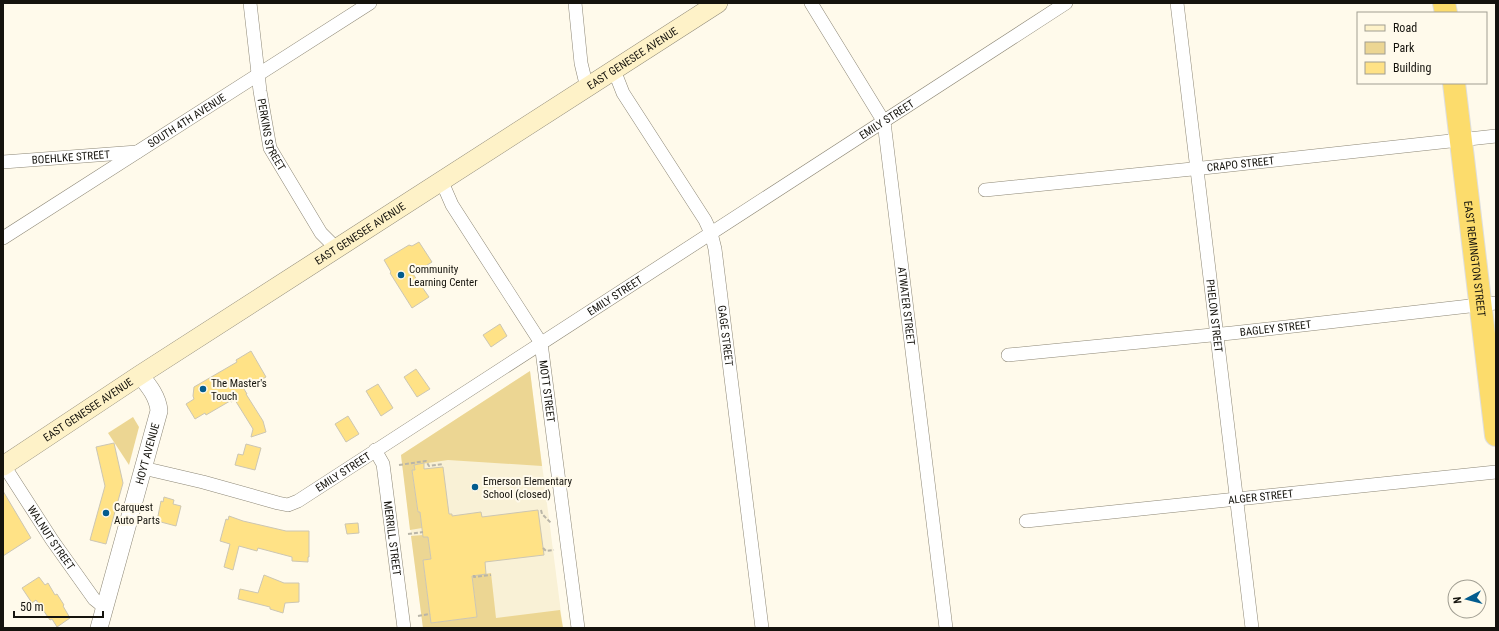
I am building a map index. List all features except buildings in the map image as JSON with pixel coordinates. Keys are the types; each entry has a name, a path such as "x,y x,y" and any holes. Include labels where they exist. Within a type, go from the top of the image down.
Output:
{"highway":[{"name":"EAST REMINGTON STREET","path":"1454,84 1461,139 1488,304 1496,435"}],"main road":[{"name":"EAST GENESEE AVENUE","path":"3,465 140,375 718,3"}],"street":[{"name":"PERKINS STREET","path":"250,3 258,75 270,148 321,233 337,249"},
{"name":"SOUTH 4TH AVENUE","path":"3,238 370,3"},
{"path":"574,3 581,63 587,88"},
{"name":"ATWATER STREET","path":"811,3 884,122 944,628"},
{"name":"EMILY STREET","path":"143,468 203,482 278,503 288,504 298,501 1066,3"},
{"name":"PHELON STREET","path":"1177,3 1252,628"},
{"name":"GAGE STREET","path":"614,70 623,93 705,220 711,233 715,249 762,628"},
{"name":"CRAPO STREET","path":"985,190 1197,169 1496,136"},
{"name":"BOEHLKE STREET","path":"3,162 139,152"},
{"name":"MOTT STREET","path":"442,182 452,205 541,343 578,628"},
{"name":"BAGLEY STREET","path":"1008,355 1488,304"},
{"name":"HOYT AVENUE","path":"98,628 159,411 158,403 151,389 140,375"},
{"name":"MERRILL STREET","path":"375,450 383,464 404,628"},
{"name":"WALNUT STREET","path":"3,465 52,540 94,599 104,607"},
{"name":"ALGER STREET","path":"1026,522 1496,472"}],"path":[{"path":"399,465 426,461 429,466 438,466 443,464"},
{"path":"541,510 542,514 551,523"},
{"path":"408,534 422,532"},
{"path":"543,548 546,551 554,550"},
{"path":"474,575 474,577 491,575"},
{"path":"418,616 430,614"}],"shaded area":[{"name":"Emerson Elementary School (closed)","path":"530,371 563,628 423,628 401,455"}],"green space":[{"path":"530,371 542,466 448,460 414,465 415,470 412,471 422,528 410,530 401,455"},
{"path":"133,417 139,427 129,465 108,433"},
{"path":"423,535 423,537 428,537 431,559 423,560 431,623 477,617 472,576 491,573 496,618 560,610 563,628 423,628 411,536"}],"place":[{"name":"Community Learning Center","path":"401,275"},
{"name":"The Master's Touch","path":"203,389"},
{"name":"Emerson Elementary School (closed)","path":"475,487"},
{"name":"Carquest Auto Parts","path":"106,513"}]}
